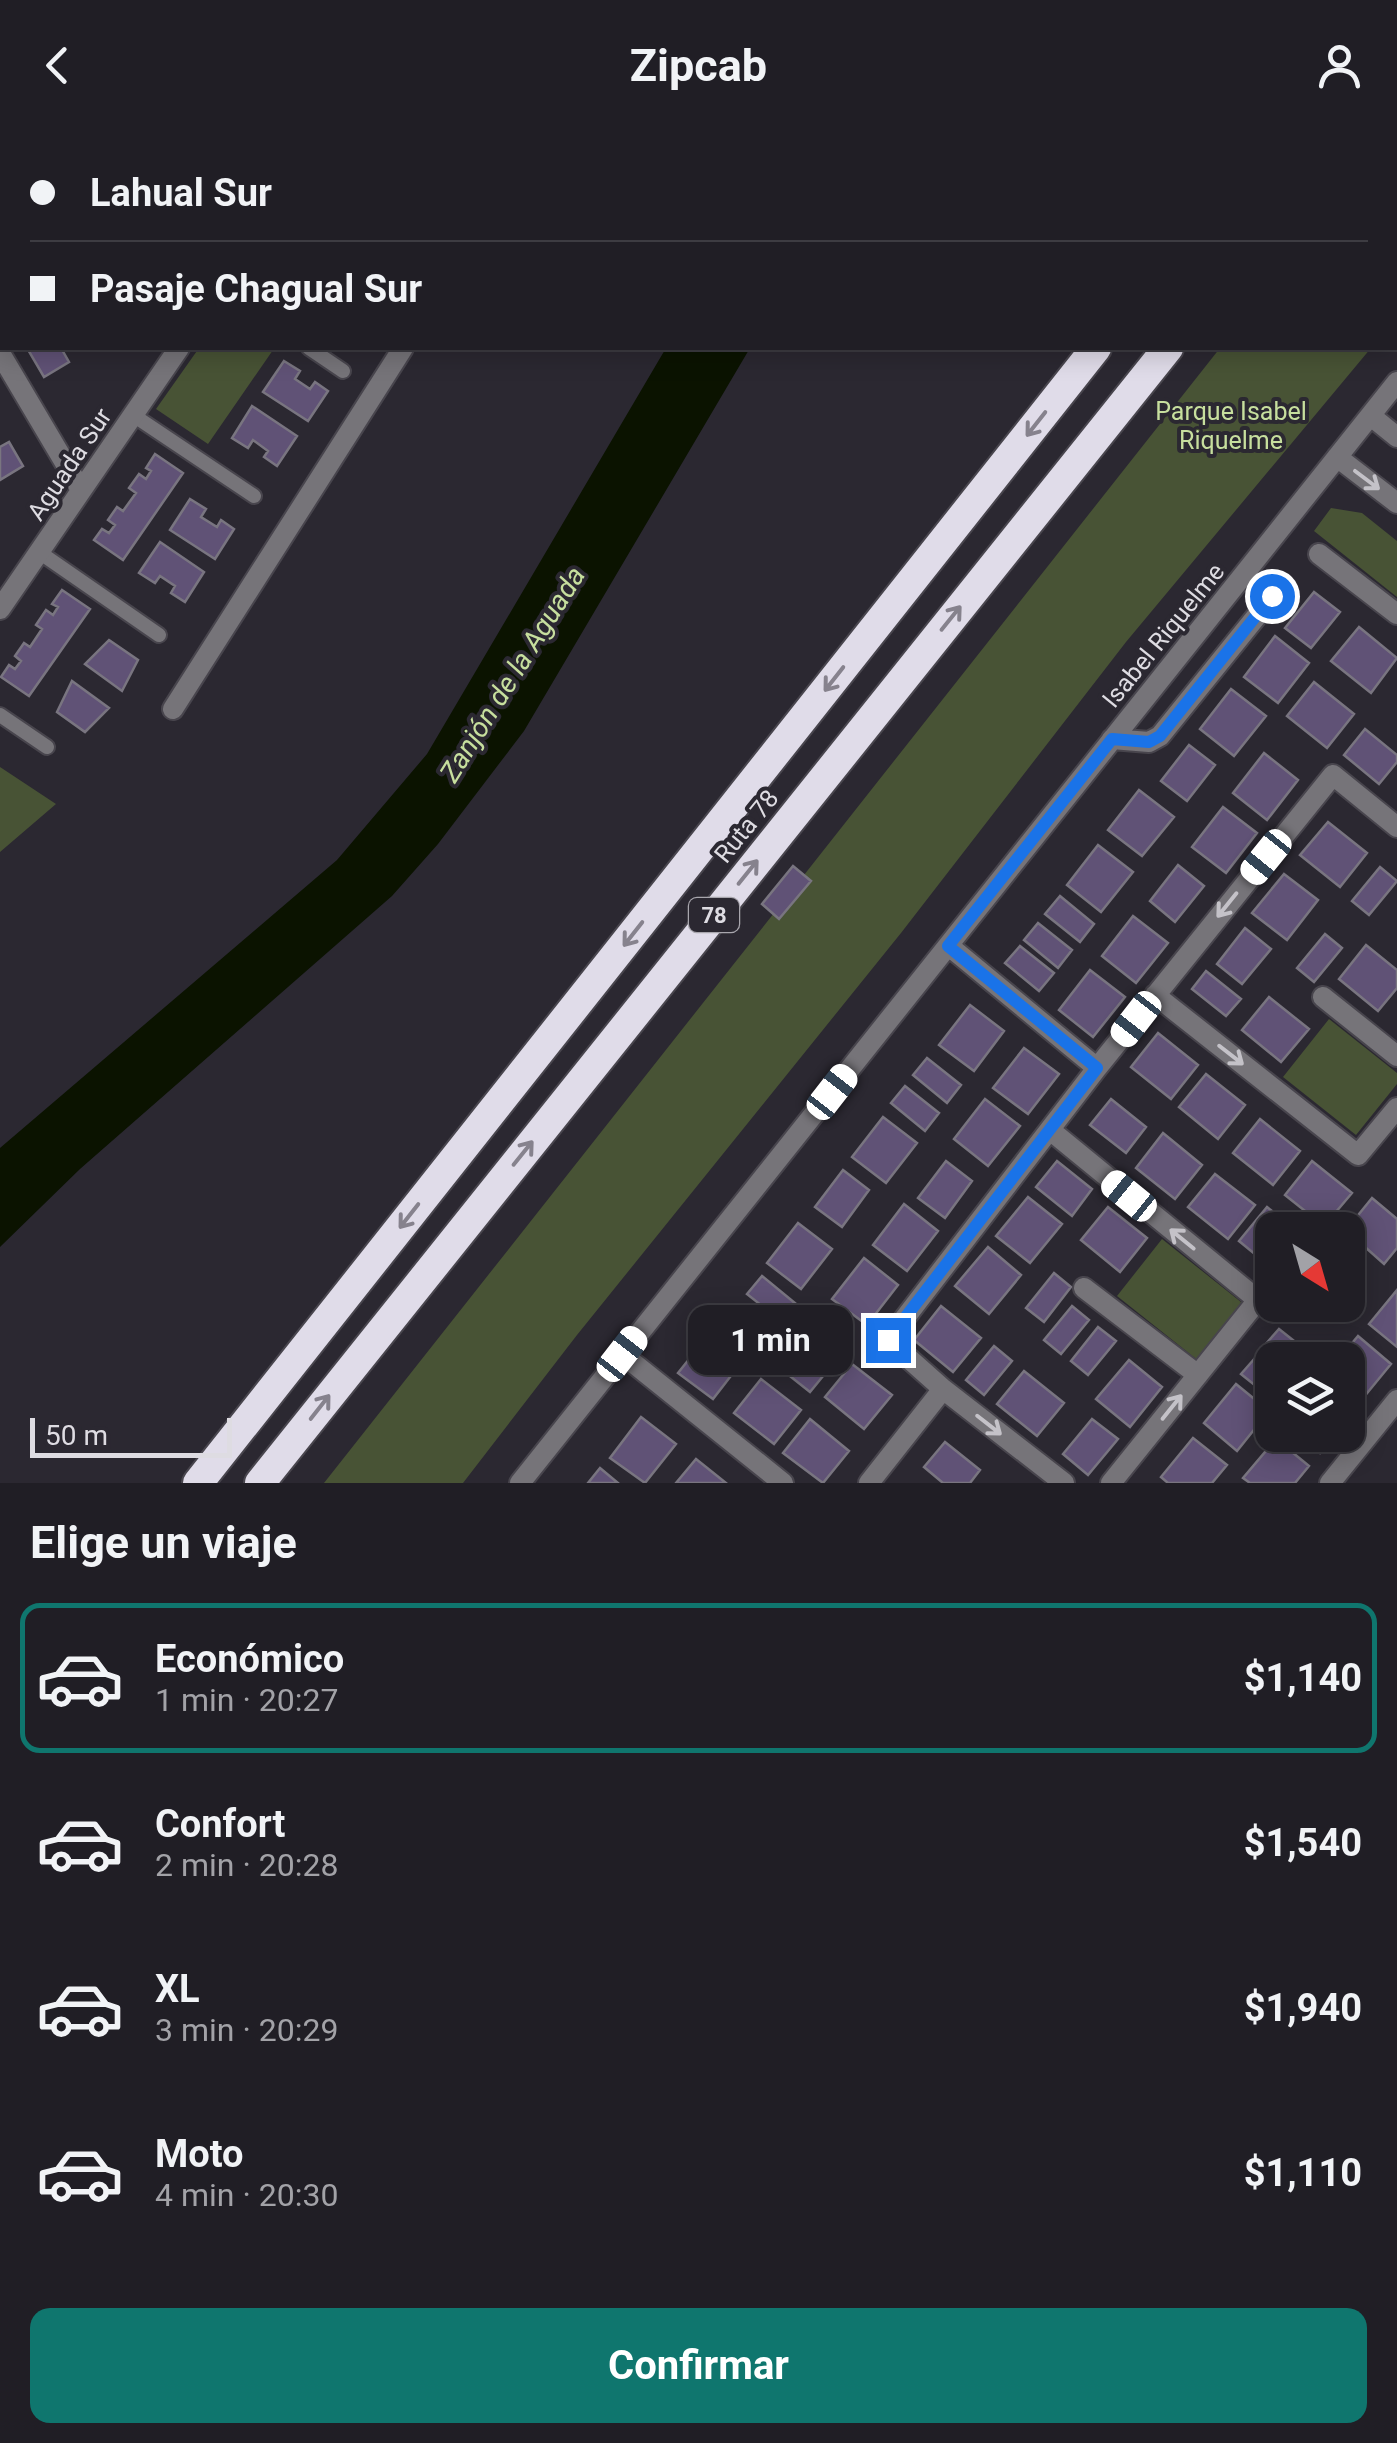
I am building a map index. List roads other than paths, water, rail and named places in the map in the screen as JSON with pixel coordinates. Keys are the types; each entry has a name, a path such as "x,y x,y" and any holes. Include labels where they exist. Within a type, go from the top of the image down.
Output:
{"highway":[{"name":"Ruta 78","path":"198,1483 1094,350"},
{"name":"Ruta 78","path":"260,1483 1166,350"}],"street":[{"name":"Aguada Sur","path":"0,609 178,350"},
{"path":"173,709 402,350"},
{"path":"0,353 81,490"},
{"name":"Isabel Riquelme","path":"520,1483 1397,382"},
{"path":"1370,416 1397,436"},
{"path":"1337,458 1397,504"},
{"path":"1319,554 1397,614"},
{"path":"1112,739 1149,742 1160,736 1272,596"},
{"path":"1064,1483 942,1390 888,1340 1097,1068 1332,775 1394,819"},
{"path":"948,946 1097,1068"},
{"path":"1155,995 1358,1155 1397,1108"},
{"path":"1322,997 1397,1056"},
{"path":"1050,1130 1258,1300 1111,1483"},
{"path":"1084,1288 1198,1375"},
{"path":"622,1354 783,1483"},
{"path":"869,1483 942,1390"},
{"path":"1330,1483 1393,1415"}],"lane":[{"path":"312,350 344,371"},
{"path":"132,415 254,496"},
{"path":"38,552 159,634"},
{"path":"0,715 46,747"}],"water":[{"name":"Zanjón de la Aguada","path":"665,350 749,350 524,731 438,844 392,896 80,1169 0,1247 0,1148 337,860 427,754"}],"park label":[{"name":"Parque Isabel Riquelme","path":"1231,426"}]}
